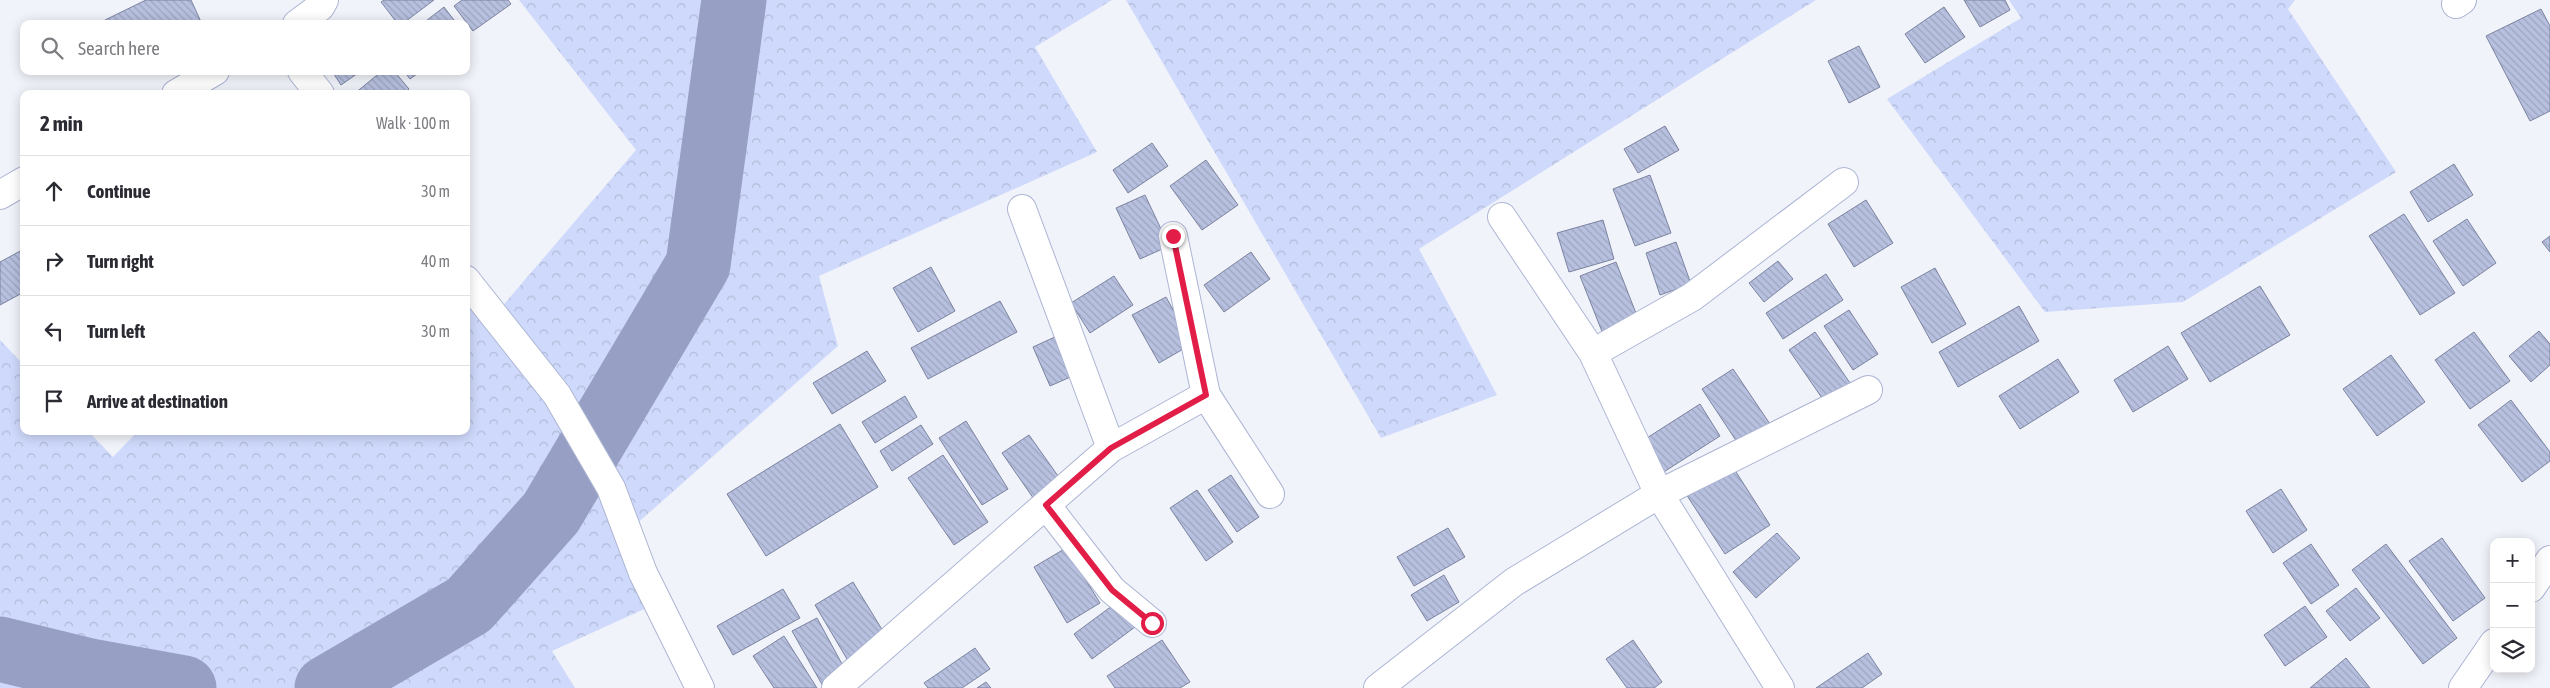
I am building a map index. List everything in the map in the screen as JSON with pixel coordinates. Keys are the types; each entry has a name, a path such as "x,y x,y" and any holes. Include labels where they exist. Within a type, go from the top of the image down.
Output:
{"street":[{"path":"303,20 320,8 324,0"},
{"path":"183,90 208,75"},
{"path":"305,75 317,90"},
{"path":"1593,353 1692,297 1844,182"},
{"path":"0,195 20,183"},
{"path":"1022,209 1111,448"},
{"path":"1502,217 1593,353 1660,494 1780,688"},
{"path":"1173,236 1206,395 1270,494"},
{"path":"470,285 557,395 611,488 643,573 700,688"},
{"path":"1378,688 1514,582 1660,494 1868,390"},
{"path":"836,688 1111,448 1206,395"},
{"path":"1046,505 1112,590 1152,623"},
{"path":"2534,583 2550,560"},
{"path":"2463,688 2490,649"}],"green space":[{"path":"519,0 1112,0 1035,47 1097,152 819,276 838,346 634,526 664,600 552,651 575,688 0,688 0,340 20,361 20,435 92,435 113,457 134,435 470,435 470,307 488,323 636,150"},
{"path":"1126,0 1816,0 1419,249 1497,395 1381,438"},
{"path":"2009,0 2295,0 2288,9 2396,172 2183,302 2045,312 1887,99 2021,18"}],"building":[{"path":"146,0 191,0 200,20 105,20"},
{"path":"384,0 434,0 407,20 395,20 381,2"},
{"path":"462,0 508,0 511,4 473,31 470,27 470,20 465,20 454,6"},
{"path":"1964,0 2005,0 2010,10 1980,27"},
{"path":"444,7 454,20 427,20"},
{"path":"1944,7 1965,37 1925,63 1905,34"},
{"path":"2541,9 2550,26 2550,111 2530,121 2486,36"},
{"path":"1859,46 1880,87 1849,103 1828,61"},
{"path":"335,75 355,75 341,85"},
{"path":"377,75 397,75 409,89 408,90 359,90"},
{"path":"407,75 416,75 410,79"},
{"path":"1665,126 1679,150 1638,173 1624,149"},
{"path":"1152,143 1168,166 1128,193 1113,170"},
{"path":"1206,160 1238,205 1202,230 1170,186"},
{"path":"2454,164 2473,195 2428,222 2410,192"},
{"path":"1650,175 1671,233 1635,246 1613,189"},
{"path":"1145,195 1169,246 1140,259 1116,208"},
{"path":"1866,200 1893,243 1854,267 1828,224"},
{"path":"2404,214 2455,293 2420,315 2369,236"},
{"path":"2467,219 2496,263 2463,286 2433,241"},
{"path":"1603,220 1614,259 1569,272 1557,233"},
{"path":"2550,236 2550,252 2542,242"},
{"path":"1676,242 1691,284 1660,295 1646,253"},
{"path":"20,251 20,294 0,305 0,262"},
{"path":"1251,252 1270,279 1224,312 1204,285"},
{"path":"1778,261 1793,279 1764,302 1749,283"},
{"path":"1616,262 1639,321 1603,334 1580,276"},
{"path":"931,267 955,311 918,332 893,288"},
{"path":"1935,268 1966,324 1932,343 1901,287"},
{"path":"1826,274 1843,300 1783,339 1766,313"},
{"path":"1114,276 1133,305 1090,333 1071,303"},
{"path":"2260,286 2290,335 2210,382 2181,333"},
{"path":"1166,297 1192,344 1159,363 1132,315"},
{"path":"1000,301 1017,332 928,379 911,348"},
{"path":"2019,306 2039,341 1958,387 1939,352"},
{"path":"1849,310 1878,354 1853,370 1824,326"},
{"path":"2539,331 2550,344 2550,365 2531,382 2509,356"},
{"path":"1815,332 1850,383 1824,401 1789,350"},
{"path":"2474,332 2510,381 2470,409 2435,360"},
{"path":"1057,336 1075,375 1050,386 1033,347"},
{"path":"2168,346 2188,379 2133,412 2114,380"},
{"path":"867,351 886,381 832,414 813,383"},
{"path":"2391,355 2425,402 2377,436 2343,389"},
{"path":"2058,359 2079,392 2020,429 1999,396"},
{"path":"1733,369 1770,424 1739,445 1702,389"},
{"path":"905,396 917,417 875,443 862,422"},
{"path":"2511,400 2550,452 2550,461 2522,482 2478,425"},
{"path":"1700,404 1720,436 1659,475 1639,443"},
{"path":"966,421 1008,489 982,505 939,438"},
{"path":"840,424 878,487 766,556 727,494"},
{"path":"921,425 933,444 892,471 880,451"},
{"path":"1029,435 1063,483 1036,502 1002,453"},
{"path":"943,455 988,522 954,545 908,478"},
{"path":"1729,461 1770,525 1725,554 1684,491"},
{"path":"1231,475 1259,517 1237,532 1208,490"},
{"path":"2281,489 2307,530 2273,553 2246,511"},
{"path":"1197,490 1233,542 1206,561 1170,508"},
{"path":"1448,528 1465,557 1414,586 1397,557"},
{"path":"1777,533 1800,558 1756,598 1733,572"},
{"path":"2442,538 2485,598 2453,621 2409,561"},
{"path":"2311,544 2339,585 2311,604 2283,563"},
{"path":"2386,544 2457,638 2423,664 2352,570"},
{"path":"1066,548 1100,603 1067,623 1034,567"},
{"path":"1444,575 1459,602 1427,621 1411,595"},
{"path":"853,582 886,636 847,659 815,605"},
{"path":"2356,588 2380,618 2350,641 2326,611"},
{"path":"783,589 800,618 733,655 717,626"},
{"path":"1120,600 1139,624 1092,659 1074,634"},
{"path":"2305,606 2327,637 2285,666 2264,635"},
{"path":"817,618 848,675 824,688 792,631"},
{"path":"784,636 817,688 774,688 753,656"},
{"path":"1162,640 1190,682 1180,688 1115,688 1107,676"},
{"path":"1633,640 1662,682 1654,688 1627,688 1606,659"},
{"path":"975,648 990,669 962,688 928,688 924,683"},
{"path":"1868,653 1882,674 1862,688 1816,688"},
{"path":"2346,658 2370,688 2310,688"},
{"path":"986,682 991,688 977,688"}],"waterway":[{"path":"327,688 469,605 551,513 698,265 734,0"},
{"path":"0,649 90,671 184,688"}],"route":[{"path":"1152,623 1112,590 1046,505 1111,448 1206,395 1173,236"}]}
